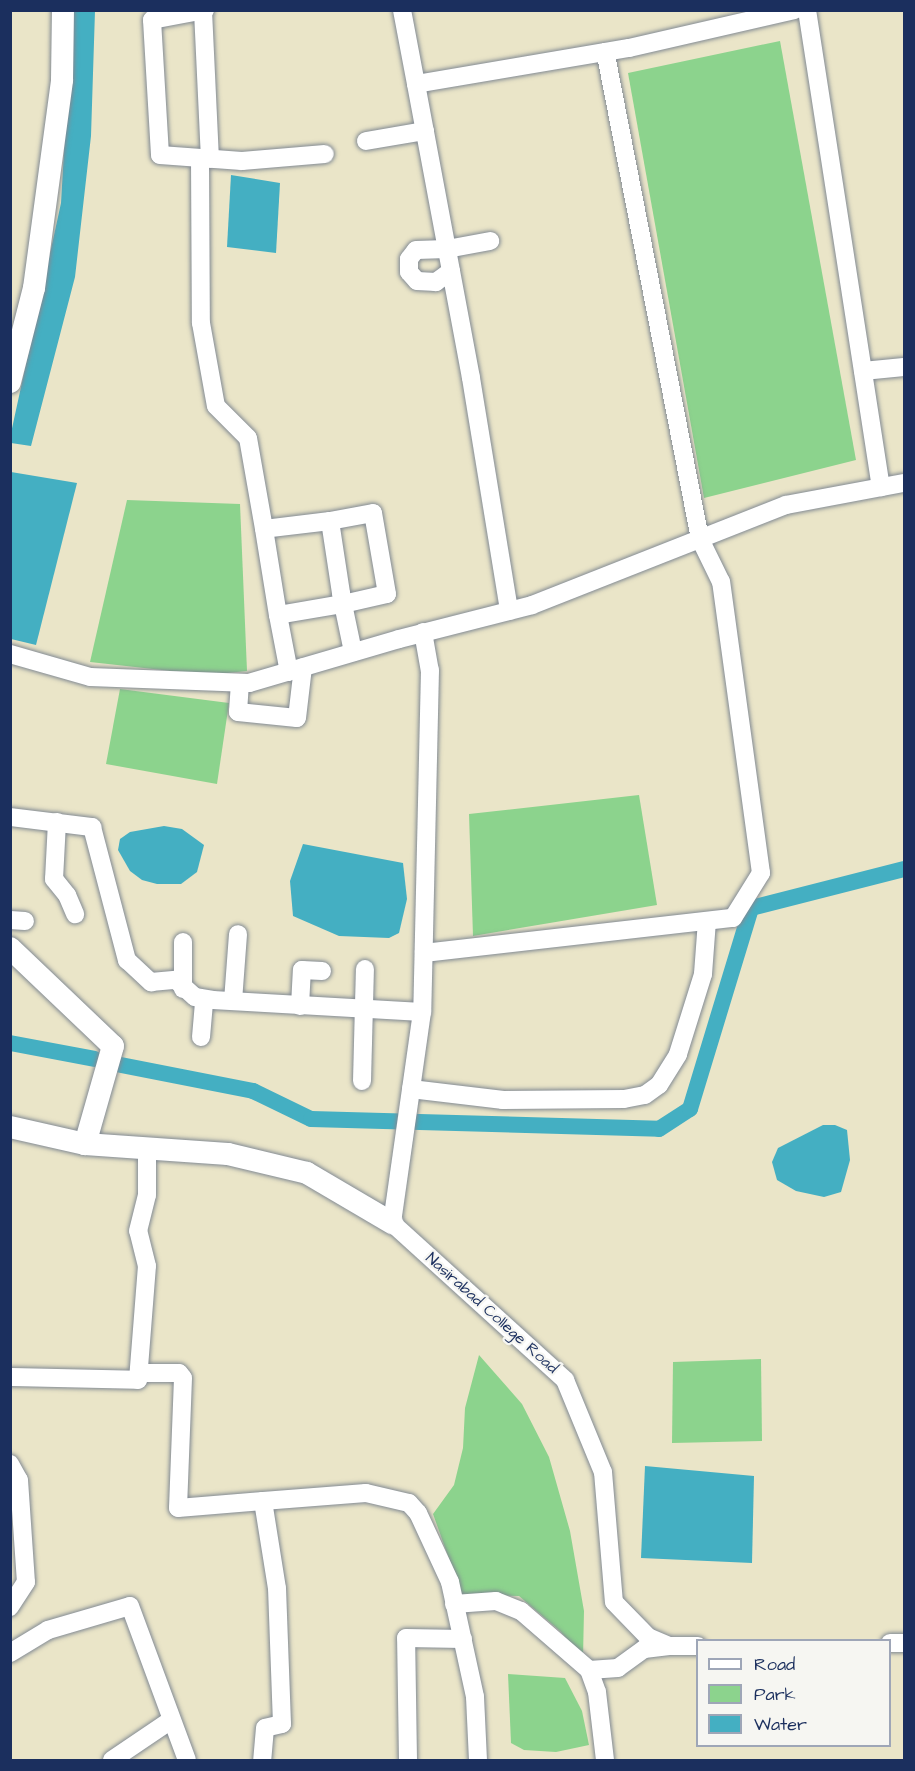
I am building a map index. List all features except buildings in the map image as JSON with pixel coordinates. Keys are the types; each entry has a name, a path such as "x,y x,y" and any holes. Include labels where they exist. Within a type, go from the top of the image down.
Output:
{"street":[{"path":"12,369 34,288 62,80 63,10"},
{"path":"402,10 451,271 509,611"},
{"path":"416,84 605,52 795,10"},
{"path":"807,10 881,487"},
{"path":"240,683 238,712 297,718 296,670 278,615 248,438 216,406 201,323 205,158 204,11 152,20 160,155 205,158 242,161 325,154"},
{"path":"424,953 733,918 761,873 721,582 700,539 605,52"},
{"path":"366,141 425,131"},
{"path":"451,271 436,282 417,280 409,272 409,259 417,250 447,249 490,241"},
{"path":"863,371 904,367"},
{"path":"10,654 90,677 240,683 296,670 423,632 509,611 786,505 904,483"},
{"path":"264,529 373,513 387,594 278,615"},
{"path":"330,521 352,652"},
{"path":"10,1127 86,1144 228,1154 307,1173 392,1223 422,1012 430,670 423,632"},
{"path":"10,817 92,826 127,960 151,982 176,980 183,989 204,999 422,1012"},
{"path":"57,822 54,879 67,895 75,915"},
{"path":"411,1089 503,1100 624,1099 645,1095 659,1085 678,1054 703,974 706,921"},
{"path":"233,1001 238,934"},
{"path":"183,942 183,989"},
{"path":"10,948 113,1046 86,1144"},
{"path":"362,1081 366,969"},
{"path":"300,1006 302,970 321,971"},
{"path":"201,1037 204,999"},
{"path":"10,1377 137,1381 147,1266 138,1231 147,1195 147,1150"},
{"name":"Nasirabad College Road","path":"392,1223 565,1380 603,1472 614,1602 648,1637 669,1646"},
{"path":"139,1373 179,1373 183,1378 178,1508 366,1493 409,1503 425,1525 454,1604 475,1697 478,1761"},
{"path":"10,1464 20,1480 17,1537 26,1582 10,1607"},
{"path":"262,1761 265,1728 282,1724 277,1588 263,1501"},
{"path":"454,1604 496,1601 521,1611 589,1670 597,1692 605,1761"},
{"path":"10,1653 48,1630 130,1606 187,1761"},
{"path":"408,1761 406,1638 463,1639"},
{"path":"589,1670 618,1668 644,1649 696,1646"},
{"path":"112,1761 171,1720"}],"green space":[{"path":"780,41 856,460 704,498 628,73"},
{"path":"127,500 240,504 247,671 207,675 90,662"},
{"path":"120,689 229,703 217,784 106,764"},
{"path":"639,795 657,905 473,936 469,814"},
{"path":"479,1355 522,1404 549,1457 570,1531 584,1611 583,1657 560,1631 519,1596 462,1595 433,1514 454,1485 463,1448 465,1408"},
{"path":"761,1359 762,1441 672,1443 673,1362"},
{"path":"508,1674 565,1678 582,1711 589,1745 556,1752 524,1750 511,1743"}],"water":[{"path":"72,11 95,11 91,136 75,277 31,446 11,443 11,433 61,203"},
{"path":"231,175 280,183 276,253 227,247"},
{"path":"11,472 77,483 36,645 11,639"},
{"path":"164,826 182,829 204,845 197,872 181,884 157,884 142,880 130,871 118,850 120,839 130,832"},
{"path":"303,844 403,863 407,899 399,933 389,938 339,936 293,916 290,881"},
{"path":"823,1125 835,1125 847,1130 850,1160 841,1192 824,1197 796,1191 777,1180 772,1162 778,1148"},
{"path":"645,1466 754,1476 752,1563 641,1558"}],"waterway":[{"path":"121,1065 253,1091 311,1119 659,1129 690,1109 751,908 904,869"},
{"path":"10,1043 95,1059"}]}
